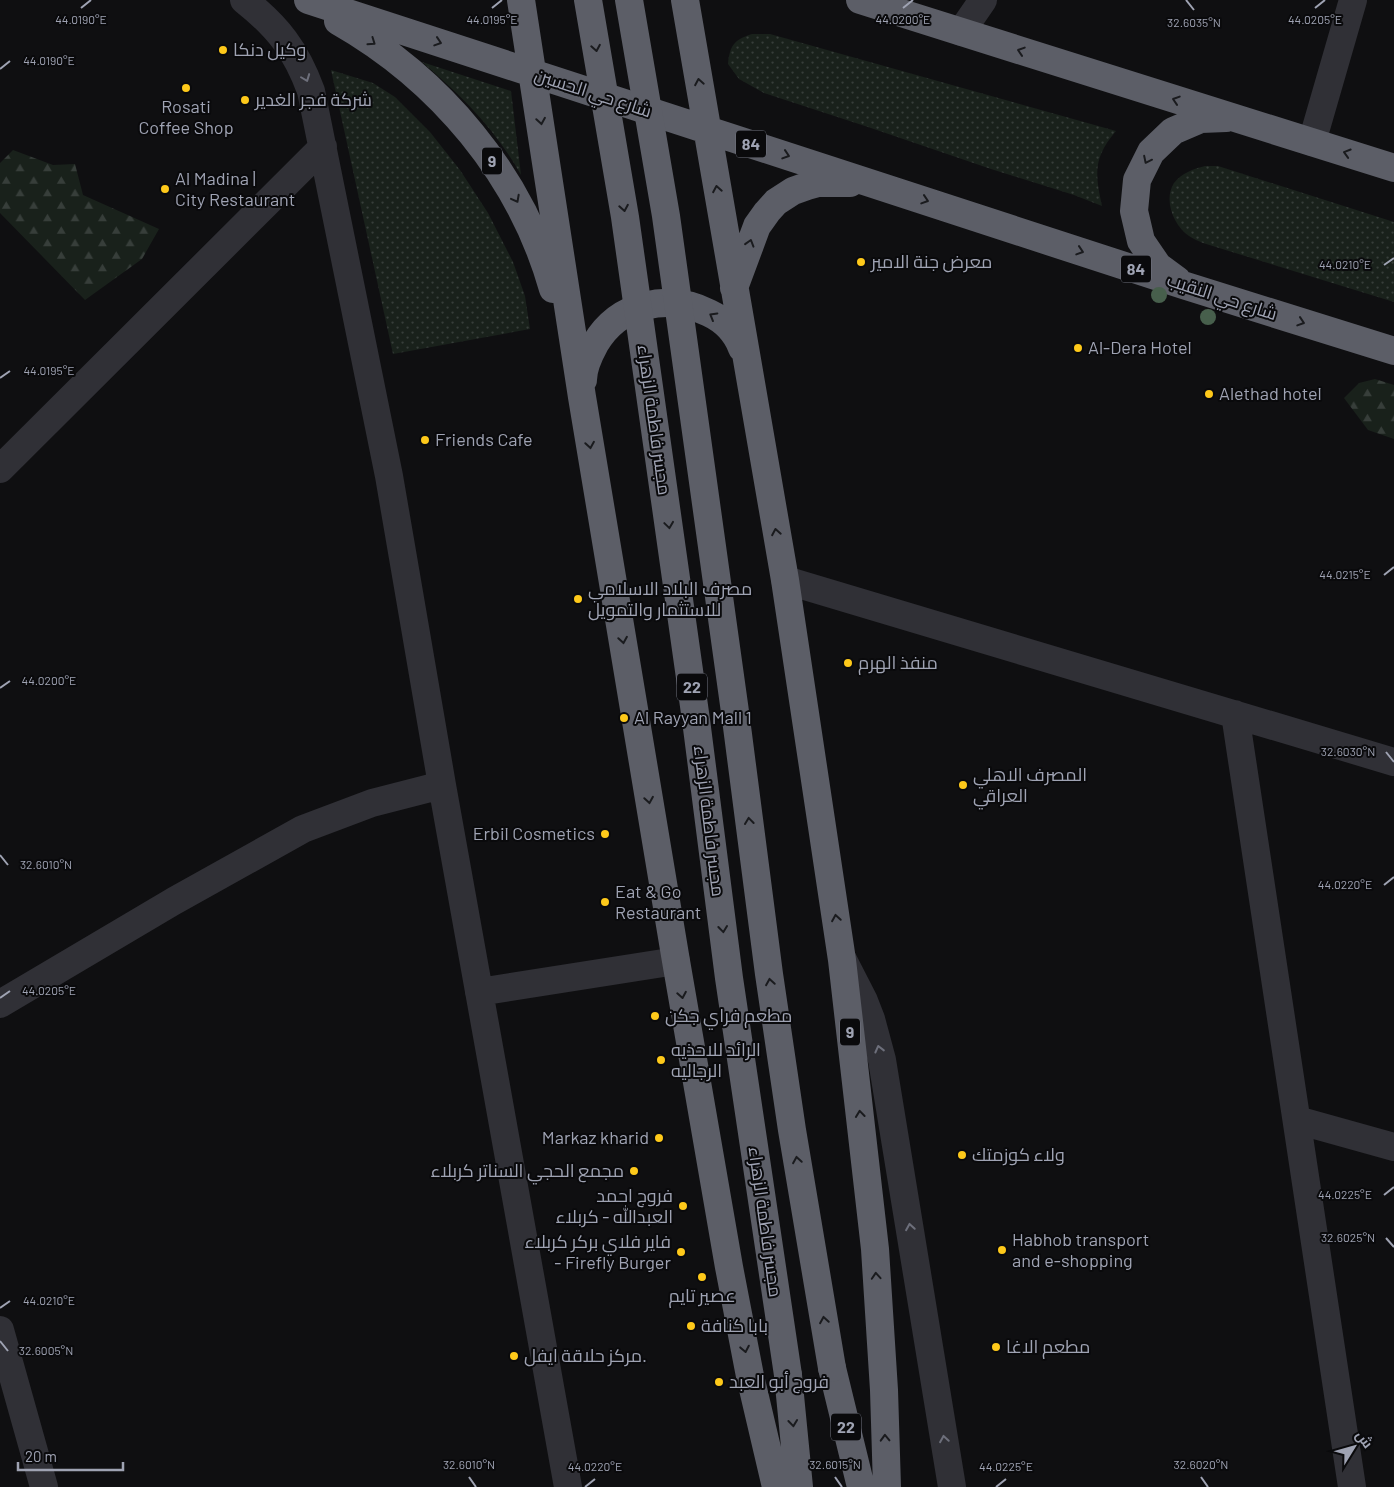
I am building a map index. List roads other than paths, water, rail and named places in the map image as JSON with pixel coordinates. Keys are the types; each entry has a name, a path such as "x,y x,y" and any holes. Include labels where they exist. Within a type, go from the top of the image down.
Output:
{"highway":[{"name":"9","path":"300,0 361,34 404,66 437,95 460,119 498,169 523,213 549,275 582,397 729,1267 748,1367 776,1487"},
{"name":"شارع حي الحسين","path":"308,0 879,185"},
{"path":"521,0 582,397"},
{"name":"مجسر فاطمة الزهراء","path":"588,0 625,216 696,720 729,978 788,1375 799,1487"},
{"name":"22","path":"629,0 666,216 772,994 794,1140 832,1368 861,1487"},
{"name":"9","path":"685,0 785,580 842,960 874,1249 884,1390 887,1487"},
{"path":"860,0 890,6 961,32 1394,168"},
{"path":"1183,285 1158,266 1141,240 1134,211 1137,180 1151,152 1173,132 1201,119 1232,117"},
{"path":"734,289 757,226 767,212 784,196 800,188 818,183 879,185"},
{"name":"شارع حي النقيب","path":"879,185 1183,285 1394,351"},
{"path":"582,397 583,375 589,354 600,336 615,320 634,309 654,303 676,302 697,307 716,316 733,330 741,345 748,369"}],"street":[{"path":"244,0 268,20 294,52 311,91 389,476 442,785 568,1487"},
{"path":"961,32 983,0"},
{"path":"1312,142 1353,0"},
{"path":"0,469 323,147"},
{"path":"785,580 1394,762"},
{"path":"1234,714 1352,1487"},
{"path":"0,1004 174,901 303,829 372,803 442,785"},
{"path":"842,960 868,1010 882,1060 952,1487"},
{"path":"479,992 676,961"},
{"path":"1297,1120 1394,1147"},
{"path":"0,1330 44,1487"}],"place":[{"name":"وكيل دنكا","path":"223,50"},
{"name":"Rosati Coffee Shop","path":"186,88"},
{"name":"شركة فجر الغدير","path":"245,100"},
{"name":"Al Madina | City Restaurant","path":"165,189"},
{"name":"معرض جنة الامير","path":"861,262"},
{"name":"Al-Dera Hotel","path":"1078,348"},
{"name":"Alethad hotel","path":"1209,394"},
{"name":"Friends Cafe","path":"425,440"},
{"name":"مصرف البلاد الاسلامي للاستثمار والتمويل","path":"578,599"},
{"name":"منفذ الهرم","path":"848,663"},
{"name":"Al Rayyan Mall 1","path":"624,718"},
{"name":"المصرف الاهلي العراقي","path":"963,785"},
{"name":"Erbil Cosmetics","path":"605,834"},
{"name":"Eat & Go Restaurant","path":"605,902"},
{"name":"مطعم فراي جكن","path":"655,1016"},
{"name":"الرائد للاحذيه الرجاليه","path":"661,1060"},
{"name":"Markaz kharid","path":"659,1138"},
{"name":"ولاء كوزمتك","path":"962,1155"},
{"name":"مجمع الحجي السناتر كربلاء","path":"634,1171"},
{"name":"فروج احمد العبدالله - كربلاء","path":"683,1206"},
{"name":"Habhob transport and e-shopping","path":"1002,1250"},
{"name":"فاير فلاي بركر كربلاء - Firefly Burger","path":"681,1252"},
{"name":"عصير تايم","path":"702,1277"},
{"name":"بابا كنافة","path":"691,1326"},
{"name":"مطعم الاغا","path":"996,1347"},
{"name":"مركز حلاقة ايفل.","path":"514,1356"},
{"name":"فروج أبو العبد","path":"719,1382"}]}
